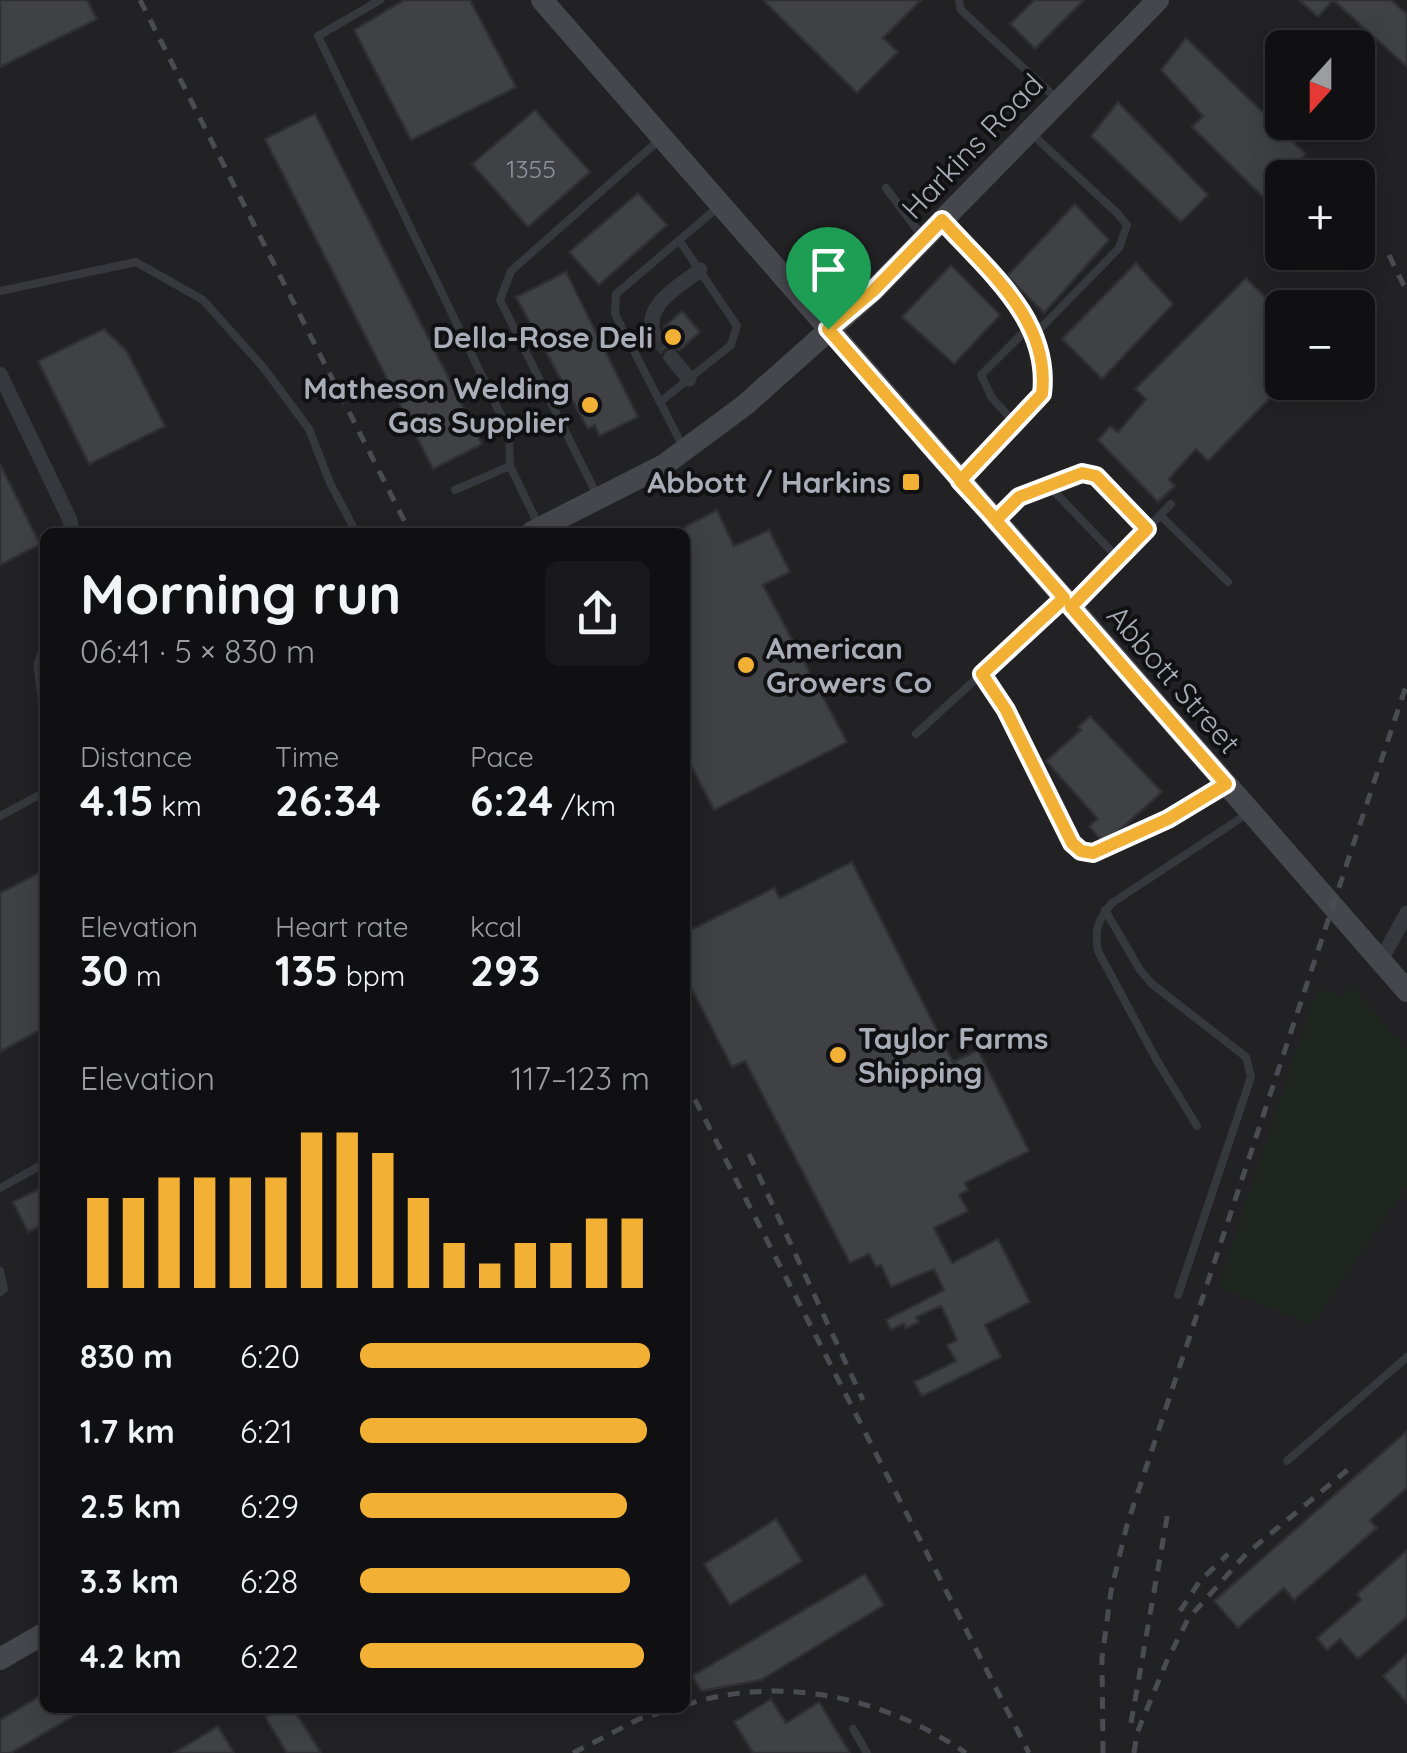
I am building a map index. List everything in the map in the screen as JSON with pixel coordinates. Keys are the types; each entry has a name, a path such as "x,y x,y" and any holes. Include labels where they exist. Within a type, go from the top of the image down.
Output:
{"main road":[{"name":"Abbott Street","path":"542,0 1407,991"},
{"name":"Harkins Road","path":"540,528 685,451 745,406 873,291 1158,0"},
{"path":"0,1660 40,1636"}],"street":[{"path":"654,335 651,326 655,308 700,270"},
{"path":"671,356 688,379"},
{"path":"0,374 71,528"},
{"path":"1380,960 1407,913"}],"lane":[{"path":"380,0 318,36 509,432 510,466 535,528"},
{"path":"958,0 961,10 1059,100"},
{"path":"1015,423 992,398 980,375 1119,248 1126,226 1118,214 1028,131"},
{"path":"598,498 500,300 511,271 662,138"},
{"path":"886,188 924,238"},
{"path":"685,451 613,304 616,294 720,205"},
{"path":"942,220 1012,297 1033,329 1044,378 1042,394 960,481"},
{"path":"660,402 731,345 737,326 680,240"},
{"path":"0,291 136,262 203,300 264,367 310,429 330,483 354,528"},
{"path":"455,490 510,466"},
{"path":"996,520 1019,497 1082,473 1096,476 1147,529"},
{"path":"1049,486 1118,558"},
{"path":"916,734 1118,558 1171,504"},
{"path":"1160,515 1228,582"},
{"path":"982,674 1006,710 1072,843 1081,851 1093,853 1153,826 1226,784"},
{"path":"0,816 40,795"},
{"path":"1197,1126 1098,951 1095,932 1112,903 1250,812"},
{"path":"1106,910 1152,984 1246,1057 1251,1077 1178,1295"},
{"path":"0,1188 40,1166"},
{"path":"0,1271 4,1289 0,1292"},
{"path":"1287,1462 1407,1356"},
{"path":"852,1729 866,1753"}],"shaded area":[{"path":"0,0 1407,0 1407,1753 0,1753"},
{"path":"1350,983 1407,1051 1407,1186 1312,1325 1218,1287 1318,987 1344,997"}],"building":[{"path":"0,0 87,0 97,19 0,67"},
{"path":"404,0 470,0 516,87 411,140 354,30"},
{"path":"763,0 921,0 883,38 898,52 857,93"},
{"path":"1034,0 1084,0 1035,49 1010,24"},
{"path":"1299,0 1333,0 1318,17"},
{"path":"1333,0 1391,0 1407,14 1407,67 1375,38 1375,30 1366,30"},
{"path":"1186,38 1265,114 1265,140 1292,140 1306,154 1300,160 1265,160 1264,198 1192,127 1203,116 1161,70"},
{"path":"1118,102 1208,195 1181,222 1091,136"},
{"path":"535,110 590,172 528,227 472,164"},
{"path":"315,114 482,444 433,469 265,139"},
{"path":"638,193 667,225 599,285 569,252"},
{"path":"1075,204 1109,240 1044,313 1007,276"},
{"path":"1136,263 1173,304 1102,379 1062,339"},
{"path":"951,265 1000,315 954,364 902,317"},
{"path":"566,272 638,417 599,436 595,425 588,429 516,297"},
{"path":"1246,278 1265,297 1265,400 1268,400 1208,461 1196,449 1169,479 1175,486 1158,502 1098,440 1110,426 1118,432 1146,399 1135,389"},
{"name":"Della-Rose Deli","path":"682,311 700,332 680,350 668,346 661,353 655,346 664,339 664,327"},
{"path":"104,329 126,350 165,426 89,464 38,361"},
{"path":"0,464 40,544 0,565"},
{"name":"American Growers Co","path":"717,510 734,546 769,530 790,572 763,585 847,742 714,810 690,764 690,528 685,527"},
{"path":"1090,716 1162,792 1113,836 1102,841 1089,826 1098,819 1046,761 1081,730 1078,727"},
{"name":"Taylor Farms Shipping","path":"852,862 953,1062 978,1050 1029,1151 965,1183 968,1190 959,1195 968,1211 934,1228 952,1263 998,1239 1030,1302 985,1325 1001,1357 922,1396 914,1382 956,1361 947,1345 957,1340 941,1306 916,1317 919,1322 906,1328 904,1324 891,1330 886,1320 944,1290 934,1269 891,1287 881,1265 876,1267 869,1254 850,1263 745,1061 732,1067 690,986 690,930 774,888 780,898"},
{"path":"40,873 40,1030 0,1052 0,893"},
{"path":"40,1188 40,1226 28,1232 13,1202"},
{"path":"1407,1431 1407,1488 1370,1520 1377,1528 1294,1600 1284,1588 1238,1628 1214,1601"},
{"path":"776,1519 802,1561 730,1605 704,1564"},
{"path":"1407,1550 1407,1617 1358,1659 1340,1639 1327,1650 1317,1638 1361,1600 1357,1594"},
{"path":"865,1574 884,1605 761,1680 701,1691 692,1676"},
{"path":"1407,1654 1407,1703 1383,1676"},
{"path":"40,1696 40,1713 79,1713 11,1753 0,1753 0,1720"},
{"path":"771,1699 786,1723 819,1702 850,1753 753,1753 734,1722"},
{"path":"272,1713 296,1713 321,1753 287,1753 265,1717"},
{"path":"218,1726 234,1753 174,1753"}],"tunnel":[{"path":"654,335 671,357"}],"railway":[{"path":"140,0 408,528"},
{"path":"1389,255 1407,292"},
{"path":"1103,1753 1102,1658 1111,1591 1127,1525 1407,683"},
{"path":"690,1090 1029,1753"},
{"path":"749,1154 863,1400"},
{"path":"1134,1753 1137,1733 1188,1619 1246,1554 1351,1467"},
{"path":"1131,1723 1168,1512"},
{"path":"1180,1611 1200,1581 1228,1554"},
{"path":"690,1704 758,1692 831,1696 901,1718 966,1753"},
{"path":"573,1753 639,1719 659,1713"}],"place":[{"name":"Della-Rose Deli","path":"673,337"},
{"name":"Matheson Welding Gas Supplier","path":"590,405"},
{"name":"Abbott / Harkins","path":"911,482"},
{"name":"American Growers Co","path":"746,665"},
{"name":"Taylor Farms Shipping","path":"838,1055"}],"route":[{"path":"828,329 873,291 942,220 1012,297 1036,336 1044,378 1042,394 960,481 996,520 1019,497 1082,473 1096,476 1147,529 1071,607 1226,784 1168,819 1093,853 1081,851 1072,843 1006,710 982,674 1064,598 960,481 828,329"}]}
